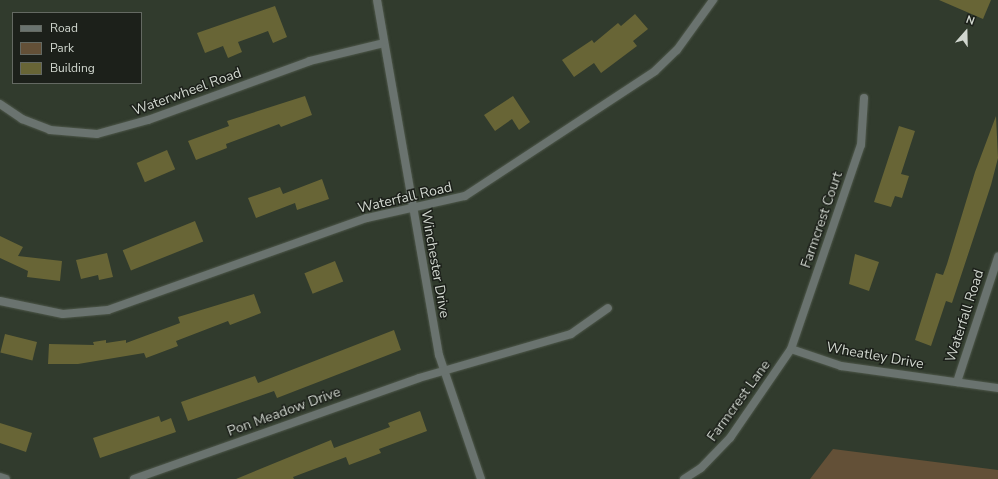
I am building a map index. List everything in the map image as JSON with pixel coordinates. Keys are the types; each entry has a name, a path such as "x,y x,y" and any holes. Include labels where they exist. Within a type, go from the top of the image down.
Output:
{"street":[{"name":"Winchester Drive","path":"377,0 425,286 444,371 481,479"},
{"name":"Waterfall Road","path":"0,301 63,314 108,310 367,218 450,202 476,191 631,90 677,50 713,0"},
{"name":"Waterwheel Road","path":"0,104 22,119 50,130 79,135 97,134 148,120 310,61 384,43"},
{"name":"Farmcrest Court","path":"791,348 861,145 864,98"},
{"name":"Waterfall Road","path":"956,382 998,257"},
{"name":"Pon Meadow Drive","path":"134,479 444,371 571,334 608,308"},
{"name":"Wheatley Drive","path":"791,348 841,366 998,388"},
{"name":"Farmcrest Lane","path":"684,479 701,468 730,438 791,348"},
{"path":"0,477 6,479"}],"green space":[{"path":"833,449 998,470 998,479 810,479"}],"building":[{"path":"939,0 991,0 983,19"},
{"path":"275,6 287,37 273,43 268,31 238,42 242,52 228,58 223,46 205,53 197,33"},
{"path":"635,14 648,29 633,41 637,46 601,73 594,63 574,77 562,60 592,40 594,43 618,23 621,26"},
{"path":"305,96 312,115 281,127 279,124 226,144 227,148 196,160 188,141 229,126 227,121"},
{"path":"513,96 530,122 519,130 512,119 495,131 484,115"},
{"path":"996,116 998,158 991,185 952,303 946,301 931,346 915,340 936,273 943,275 947,264 975,172"},
{"path":"899,126 915,131 901,174 909,176 902,198 895,196 891,207 874,202"},
{"path":"167,150 175,169 145,182 137,163"},
{"path":"322,179 329,199 297,210 295,203 256,218 248,198 280,187 283,194"},
{"path":"195,221 203,241 131,271 123,250"},
{"path":"0,236 23,247 18,256 62,261 60,281 27,277 28,271 0,258"},
{"path":"107,253 113,277 99,280 98,275 81,279 76,260"},
{"path":"855,254 879,262 869,291 849,284"},
{"path":"335,261 343,281 313,294 304,273"},
{"path":"254,294 261,313 230,325 228,321 176,341 178,346 146,358 144,353 78,364 48,364 49,344 94,345 93,342 106,340 106,343 126,340 126,343 180,323 178,317"},
{"path":"394,330 401,350 277,398 274,391 188,421 181,402 255,376 258,383"},
{"path":"5,334 37,342 32,360 0,352"},
{"path":"420,411 427,431 379,449 381,453 349,465 346,457 293,477 294,479 236,479 331,440 334,448 390,427 388,423"},
{"path":"159,416 161,422 171,418 176,432 100,458 93,438"},
{"path":"0,423 32,433 26,452 0,443"}]}
